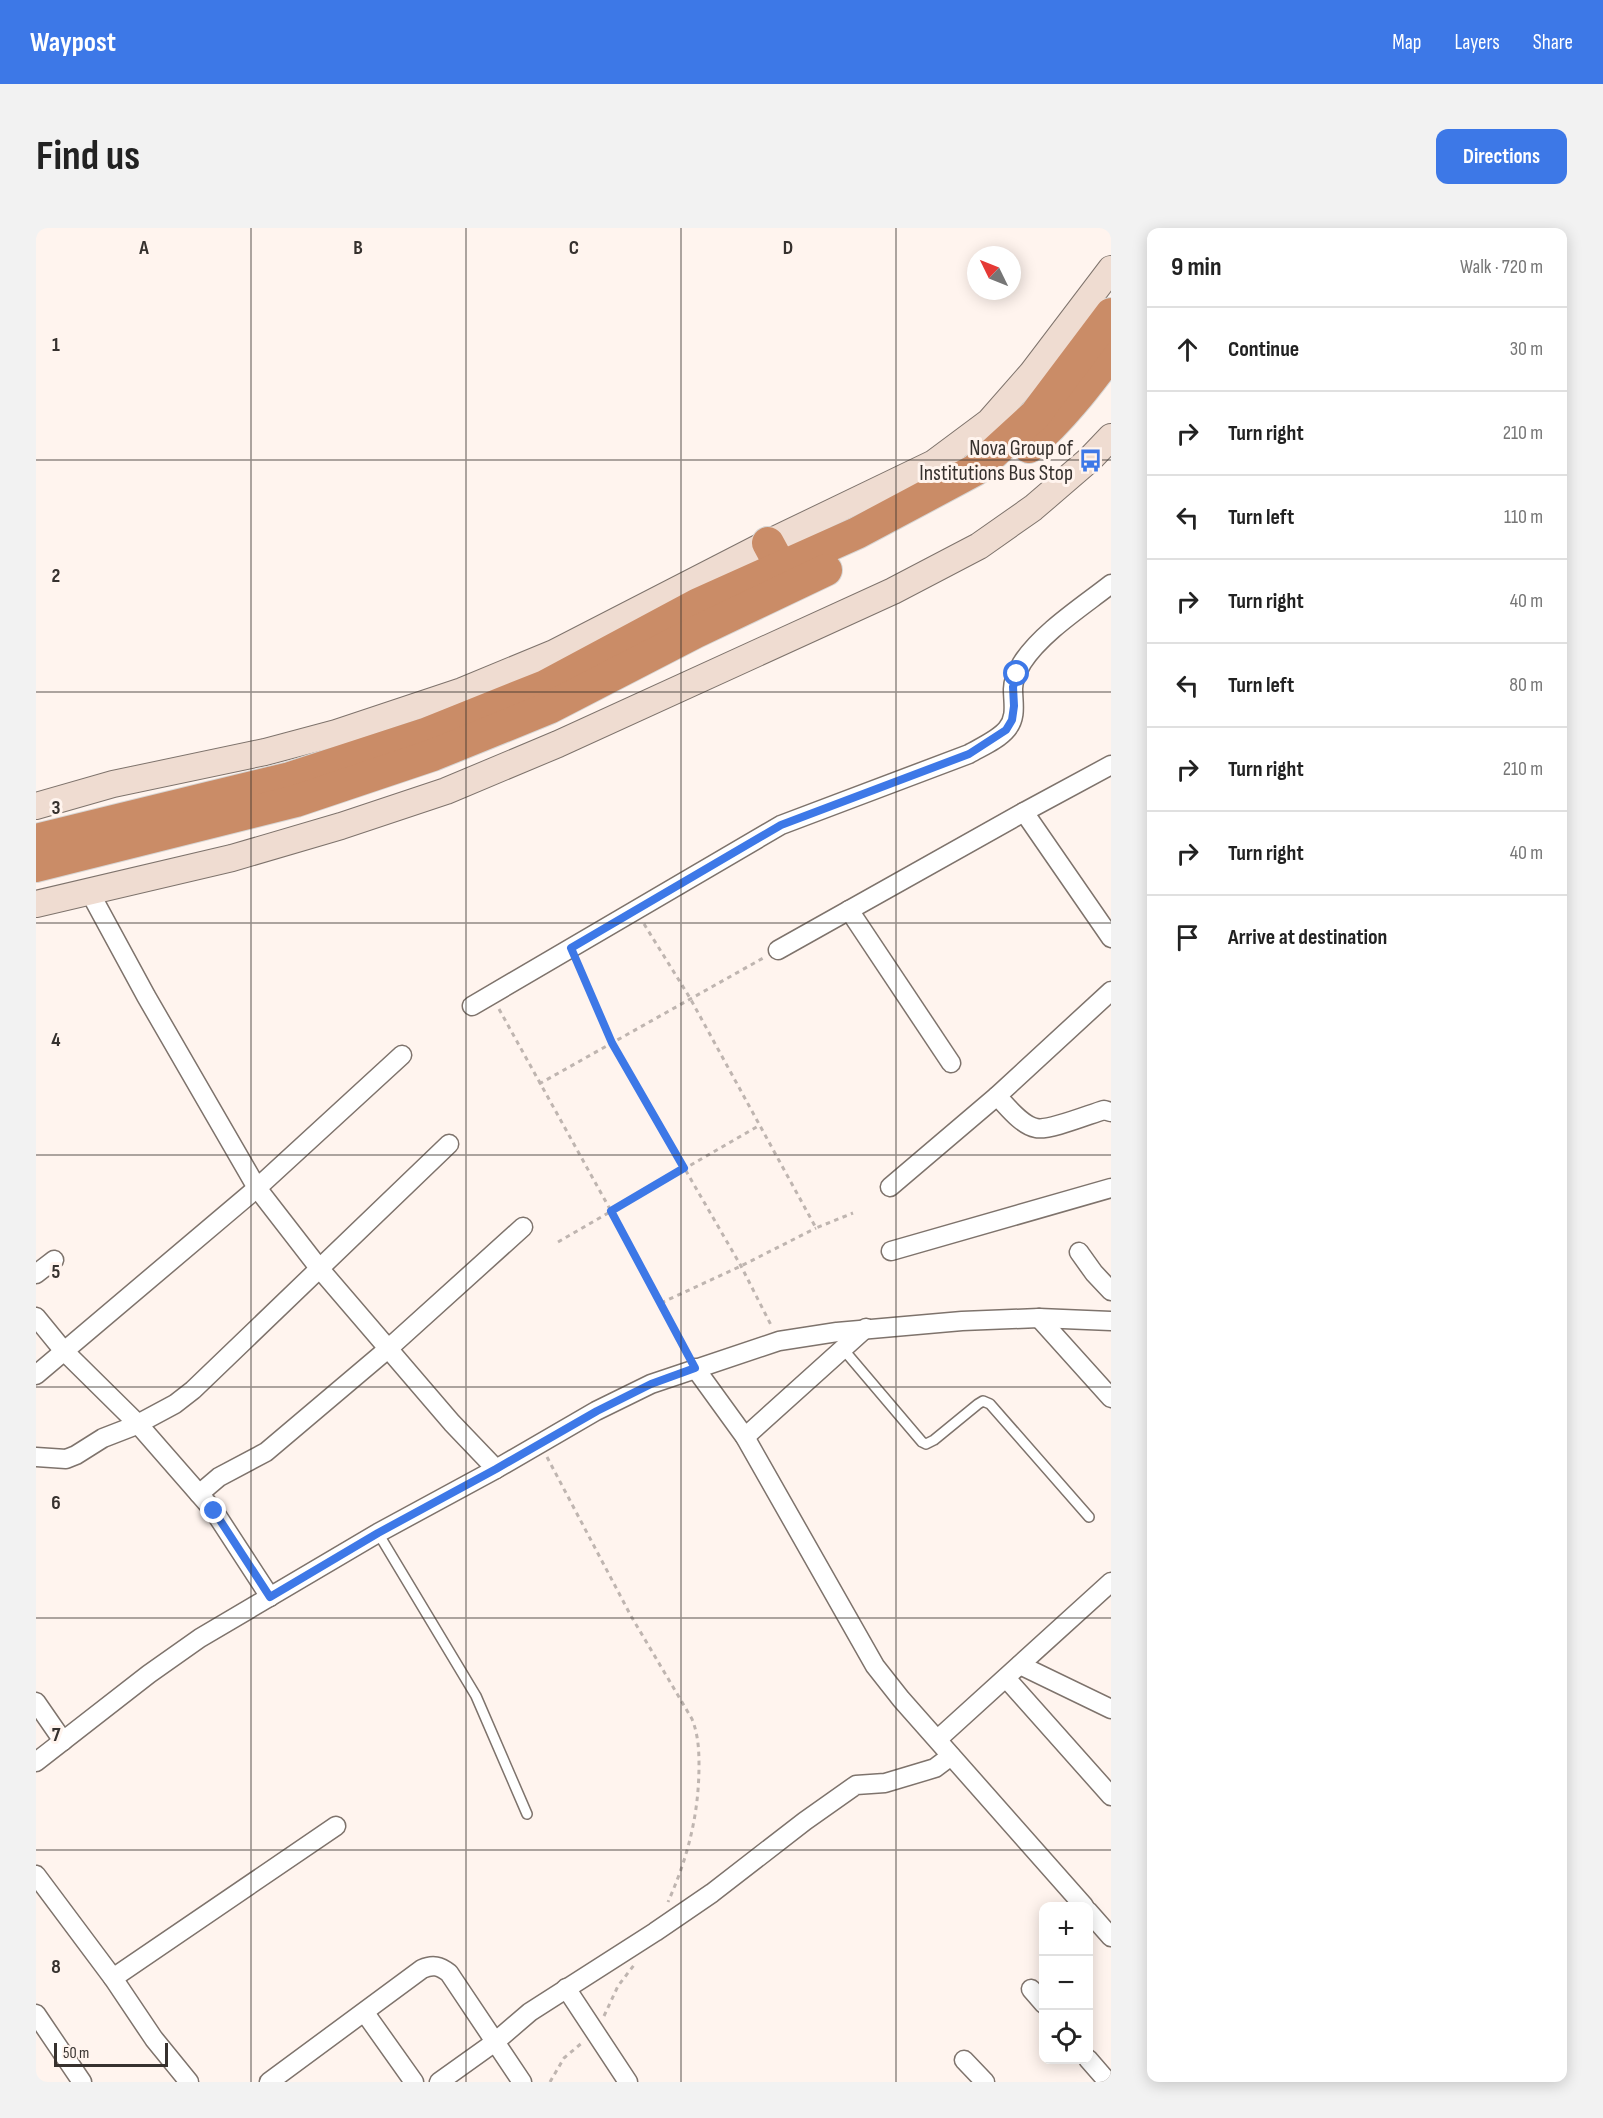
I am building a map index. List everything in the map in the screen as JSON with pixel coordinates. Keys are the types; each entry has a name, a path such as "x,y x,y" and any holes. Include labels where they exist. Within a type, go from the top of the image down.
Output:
{"highway":[{"path":"36,840 290,778 424,734 545,686 698,604 774,555 857,533 975,470 1035,415 1111,314"},
{"path":"36,866 296,801 433,755 549,708 696,632 912,529 994,478 1054,425 1111,353"}],"street":[{"path":"36,806 113,784 265,752 336,733 462,691 554,653 774,555 934,463 988,422 1032,373 1111,269"},
{"path":"36,904 232,858 341,825 446,790 558,744 893,591 979,546 1033,508 1090,459 1111,437"},
{"path":"472,1006 781,825 969,754 993,740 1006,730 1012,720 1013,687 1022,663 1059,625 1111,584"},
{"path":"778,950 1111,765"},
{"path":"1023,812 1110,933"},
{"path":"92,890 95,902 146,996 257,1188 319,1268 452,1423 496,1469"},
{"path":"849,910 951,1063"},
{"path":"890,1187 997,1096 1111,991"},
{"path":"36,1375 257,1188 402,1055"},
{"path":"997,1096 1025,1122 1036,1128 1057,1125 1104,1110 1111,1112"},
{"path":"36,1456 66,1459 109,1435 138,1424 175,1404 193,1390 448,1144"},
{"path":"891,1251 1111,1188"},
{"path":"200,1494 219,1477 266,1452 389,1348 524,1227"},
{"path":"1079,1251 1094,1273 1111,1291"},
{"path":"36,1274 54,1260"},
{"path":"36,1317 63,1350 138,1424 200,1494 214,1511 270,1597"},
{"path":"36,1762 149,1674 200,1638 378,1533 597,1411 651,1384 779,1341 866,1328 1039,1318 1111,1321"},
{"path":"1039,1318 1111,1398"},
{"path":"745,1437 866,1328"},
{"path":"695,1368 745,1437 874,1666 1080,1902"},
{"path":"938,1739 1111,1582"},
{"path":"1020,1665 1111,1709"},
{"path":"1006,1678 1111,1796"},
{"path":"36,1702 63,1741"},
{"path":"439,2082 495,2042 530,2012 655,1932 856,1785 885,1783 935,1768 951,1756"},
{"path":"113,1978 336,1826"},
{"path":"36,1875 113,1978 154,2039 189,2082"},
{"path":"1093,1916 1111,1937"},
{"path":"268,2082 292,2076 365,2013 423,1969 434,1965 449,1972 522,2082"},
{"path":"566,1988 628,2082"},
{"path":"1031,1989 1039,1998"},
{"path":"365,2013 414,2082"},
{"path":"36,2014 82,2082"},
{"path":"964,2060 985,2082"},
{"path":"1093,2064 1108,2082"}],"lane":[{"path":"843,1349 926,1444 982,1401 990,1404 1089,1517"},
{"path":"378,1533 476,1696 527,1814"}],"path":[{"path":"635,910 690,998 816,1228"},
{"path":"571,948 612,1043 741,1266 779,1341"},
{"path":"539,1084 778,950"},
{"path":"491,994 695,1368"},
{"path":"558,1242 760,1125"},
{"path":"660,1304 816,1228 853,1213"},
{"path":"539,1444 557,1473 631,1616 697,1730 699,1779 696,1819 677,1883 655,1932"},
{"path":"550,2082 564,2058 593,2032 601,2021 618,1986 637,1960"}],"place":[{"name":"Nova Group of Institutions Bus Stop","path":"1091,461"}],"route":[{"path":"214,1511 270,1597 378,1533 597,1411 651,1384 695,1368 611,1211 684,1168 612,1043 571,948 781,825 969,754 993,740 1006,730 1012,720 1013,687 1017,674"}]}
